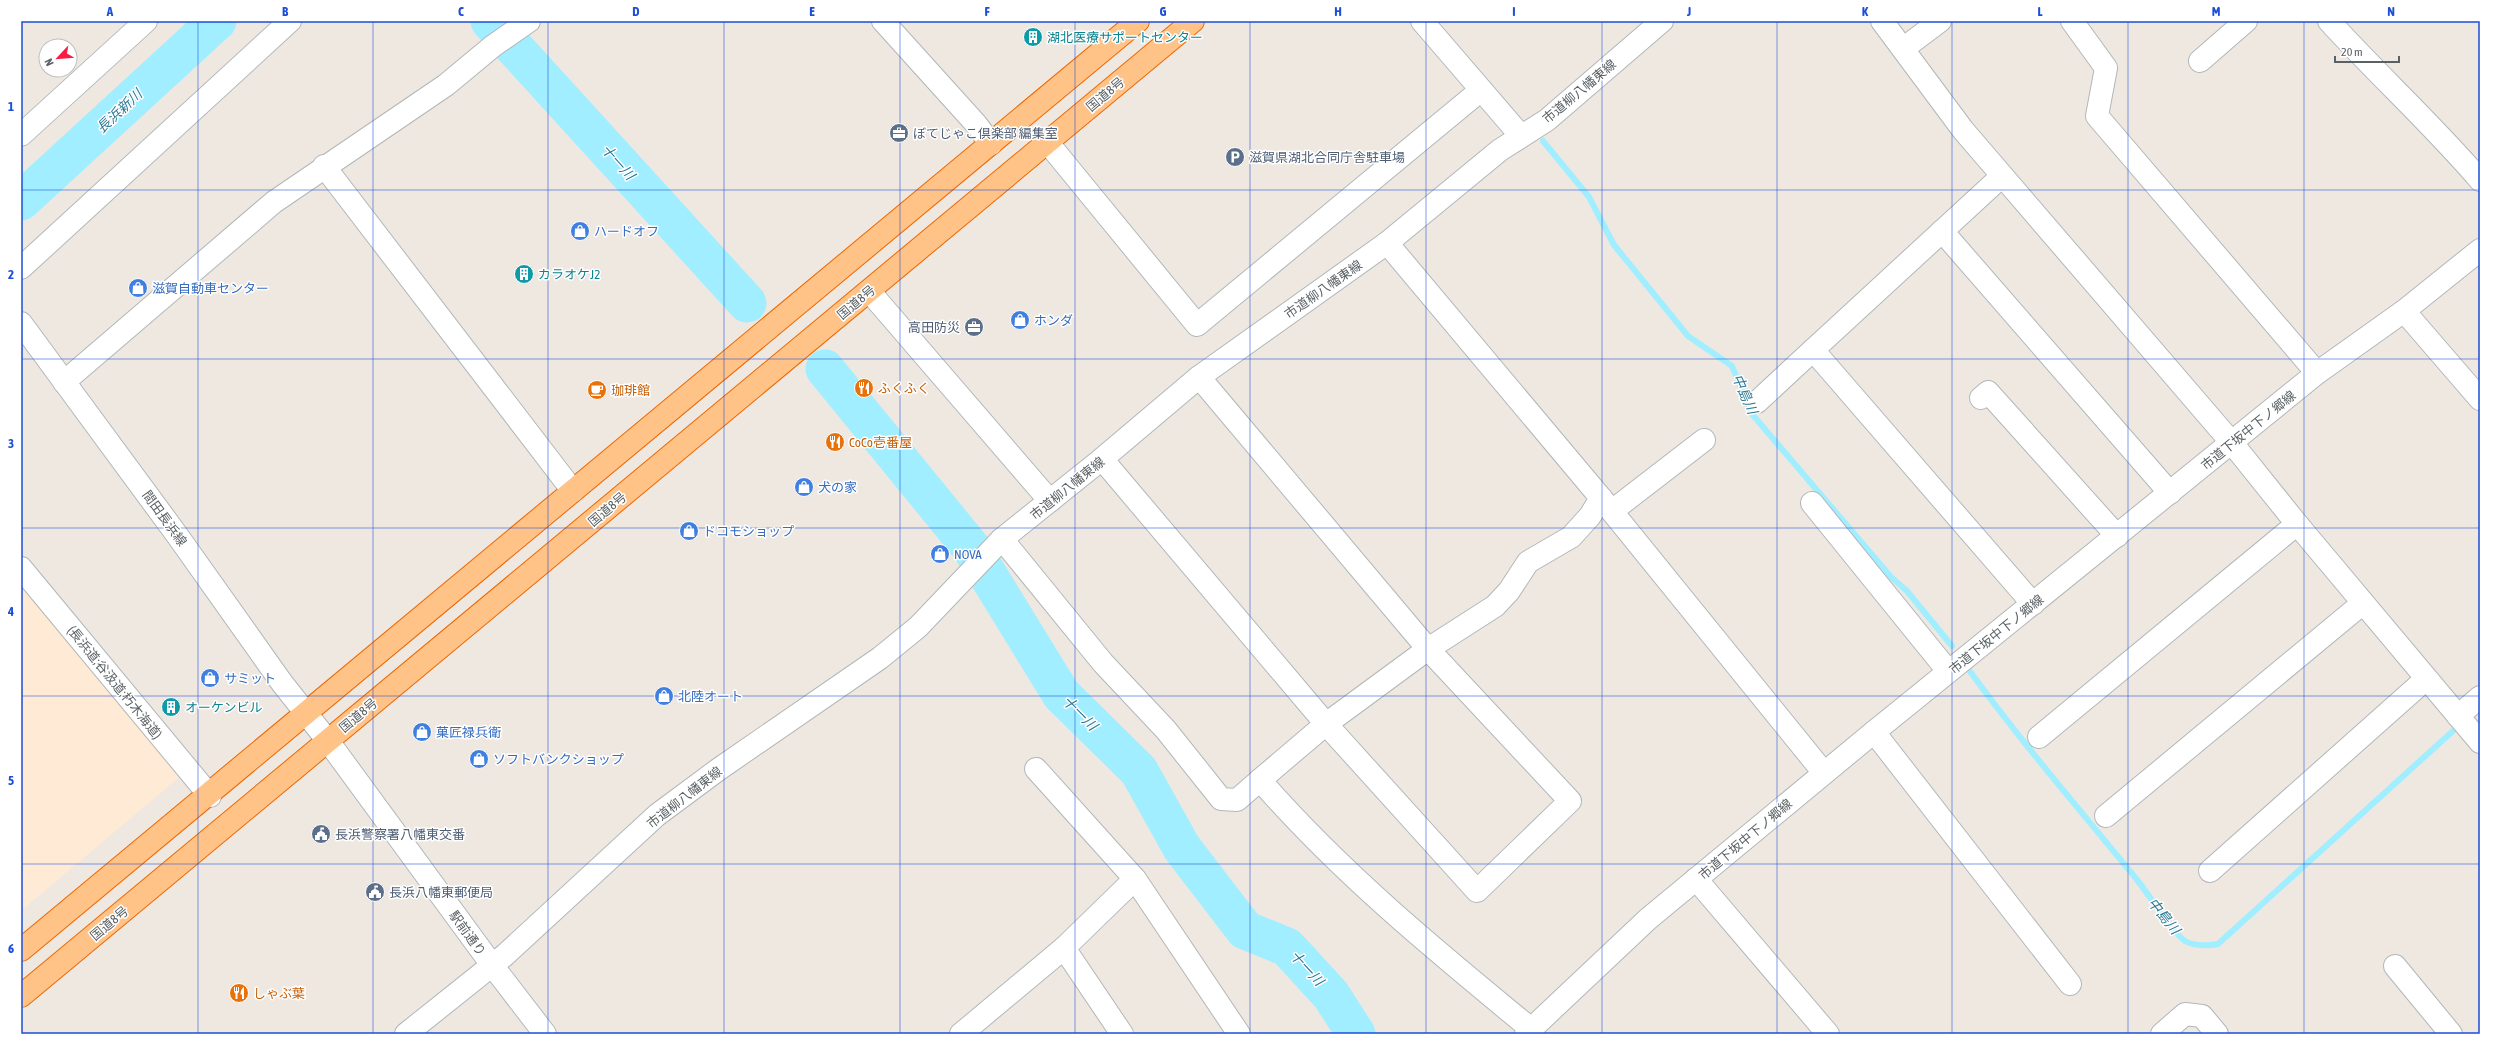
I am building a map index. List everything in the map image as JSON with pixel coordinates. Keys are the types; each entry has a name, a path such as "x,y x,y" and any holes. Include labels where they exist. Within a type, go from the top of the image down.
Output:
{"highway":[{"path":"21,950 210,796 573,491 1138,21"},
{"name":"国道8号","path":"21,996 1193,21"}],"street":[{"path":"21,135 146,21"},
{"path":"21,268 290,21"},
{"path":"64,382 274,202 324,166 446,85 502,40 529,21"},
{"path":"884,21 976,124 991,144"},
{"path":"1422,21 1521,136"},
{"name":"市道柳八幡東線","path":"406,1034 492,965 657,815 719,769 880,658 918,627 978,566 1002,539 1102,459 1199,377 1387,244 1500,150 1547,120 1662,21"},
{"path":"1882,21 1904,48 1963,130 2232,443 2297,524 2480,742"},
{"path":"1904,48 1940,21"},
{"path":"2072,21 2106,68 2097,116 2317,373"},
{"path":"2200,61 2246,21"},
{"path":"2329,21 2365,61 2450,146 2480,180"},
{"path":"1048,143 1197,325 1481,90"},
{"path":"324,166 573,491"},
{"path":"1757,402 2002,176"},
{"path":"1942,231 2170,493"},
{"path":"1387,244 1606,505 1824,773"},
{"name":"市道下坂中下ノ郷線","path":"1528,1032 1648,919 1959,662 2033,604 2317,373 2404,311 2480,250"},
{"path":"869,292 1050,501"},
{"path":"2404,311 2480,399"},
{"name":"間田長浜線","path":"21,323 307,715"},
{"path":"1813,350 2033,604"},
{"path":"1102,459 1326,724 1477,891 1570,801 1428,649 1199,377"},
{"path":"1981,398 1988,392 2117,536"},
{"path":"1002,539 1103,663 1166,730 1221,799 1237,800 1326,724 1428,649 1495,606 1509,591 1528,562 1571,537 1590,516 1704,440"},
{"path":"1812,504 1959,662"},
{"path":"2039,737 2297,524"},
{"name":"(長浜道;谷汲道;朽木海道)","path":"21,568 210,796"},
{"path":"2106,816 2363,603"},
{"path":"2210,871 2426,678"},
{"path":"2458,716 2480,697"},
{"name":"駅前通り","path":"307,715 328,741 492,965 545,1034"},
{"path":"1874,732 2070,984"},
{"path":"1036,769 1135,879 1239,1034"},
{"path":"1260,780 1302,828 1347,872 1528,1032"},
{"path":"961,1034 1064,948 1135,879"},
{"path":"1696,879 1828,1034"},
{"path":"1064,948 1122,1034"},
{"path":"2395,966 2451,1034"},
{"path":"2162,1034 2185,1014 2202,1016 2217,1034"}],"shaded area":[{"path":"21,584 183,774 21,911"}],"waterway":[{"name":"長浜新川","path":"21,201 217,21"},
{"name":"十一川","path":"490,21 747,303"},
{"name":"中島川","path":"1543,141 1589,197 1614,245 1688,336 1732,366 1752,414 1891,577 1907,591 1952,646"},
{"name":"十一川","path":"825,369 972,549 1061,694 1139,771 1182,848 1245,930 1287,947 1331,995 1356,1034"},
{"name":"中島川","path":"1969,670 2031,750 2138,881 2173,930 2185,941 2197,945 2218,944 2454,730"}],"place":[{"name":"湖北医療サポートセンター","path":"1033,37"},
{"name":"ぼてじゃこ倶楽部 編集室","path":"899,133"},
{"name":"滋賀県湖北合同庁舎駐車場","path":"1235,157"},
{"name":"ハードオフ","path":"580,231"},
{"name":"カラオケJ2","path":"524,274"},
{"name":"滋賀自動車センター","path":"138,288"},
{"name":"ホンダ","path":"1020,320"},
{"name":"高田防災","path":"974,327"},
{"name":"ふくふく","path":"864,388"},
{"name":"珈琲館","path":"597,390"},
{"name":"CoCo壱番屋","path":"835,442"},
{"name":"犬の家","path":"804,487"},
{"name":"ドコモショップ","path":"689,531"},
{"name":"NOVA","path":"940,554"},
{"name":"サミット","path":"210,678"},
{"name":"北陸オート","path":"664,696"},
{"name":"オーケンビル","path":"171,707"},
{"name":"菓匠禄兵衛","path":"422,732"},
{"name":"ソフトバンクショップ","path":"479,759"},
{"name":"長浜警察署八幡東交番","path":"321,834"},
{"name":"長浜八幡東郵便局","path":"375,892"},
{"name":"しゃぶ葉","path":"239,993"}]}
